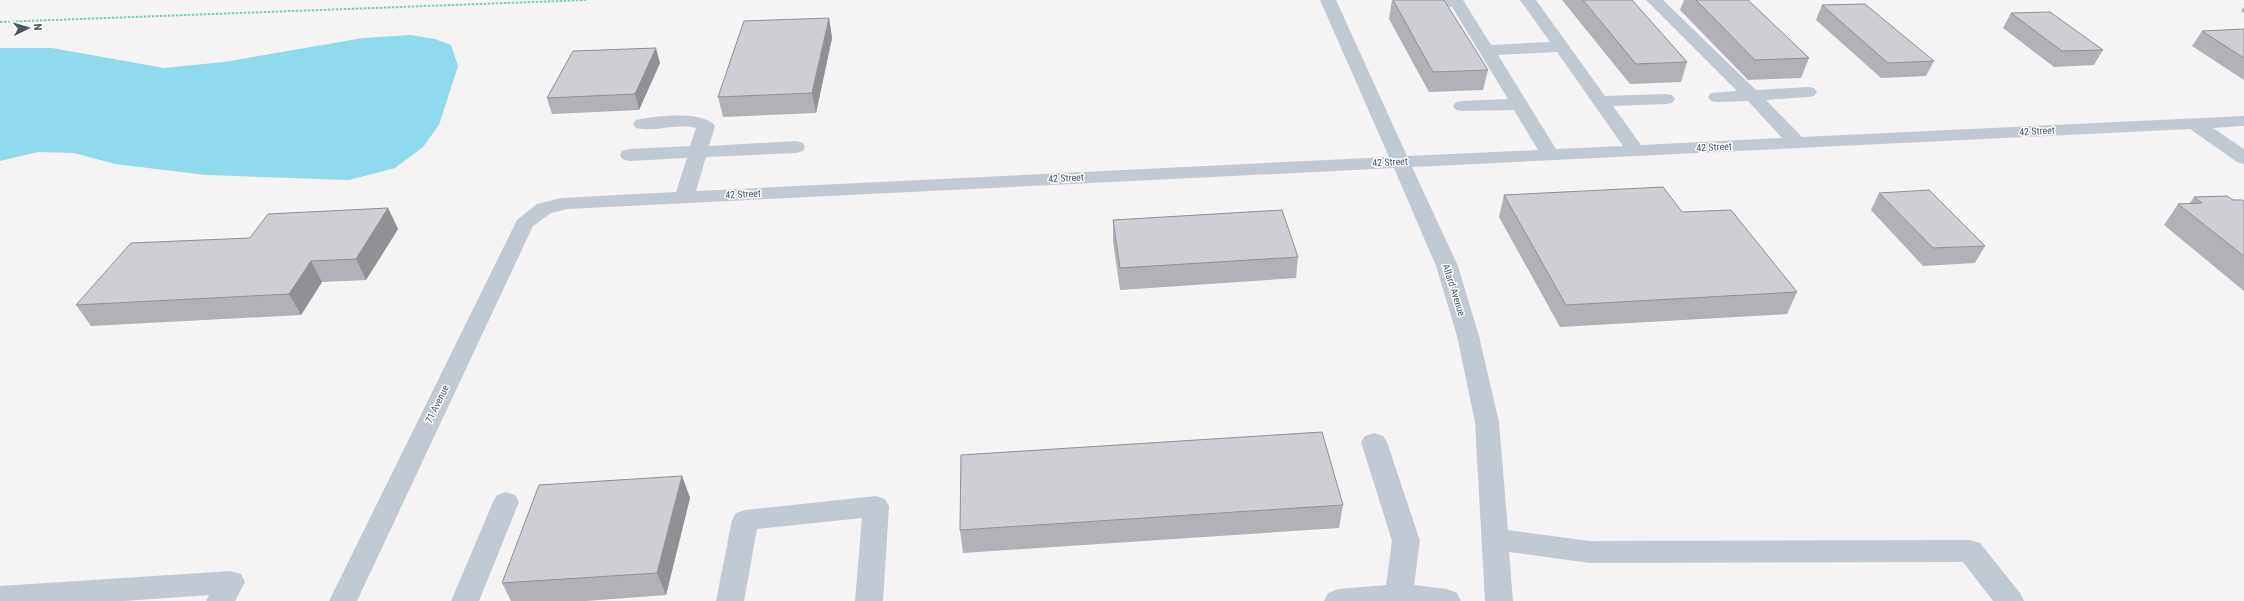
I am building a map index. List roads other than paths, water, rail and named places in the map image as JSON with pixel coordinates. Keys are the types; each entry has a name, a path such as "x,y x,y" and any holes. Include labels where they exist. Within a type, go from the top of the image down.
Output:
{"street":[{"name":"Allard Avenue","path":"1328,0 1402,161 1447,266 1468,336 1487,422 1499,601"},
{"path":"1528,0 1602,101 1635,150"},
{"path":"1654,0 1752,95 1797,143"},
{"path":"1402,4 1457,2 1550,154"},
{"path":"1487,50 1562,47"},
{"path":"1716,97 1808,92"},
{"path":"1602,101 1666,99"},
{"path":"1462,106 1519,104"},
{"name":"42 Street","path":"537,210 568,203 2244,121"},
{"path":"642,124 701,122 706,126 684,197"},
{"path":"2195,124 2244,158"},
{"path":"629,155 796,147"},
{"name":"71 Avenue","path":"343,601 524,224 537,210"},
{"path":"1374,442 1406,541 1398,595"},
{"path":"465,601 506,502"},
{"path":"730,601 745,520 876,506 869,601"},
{"path":"1496,539 1590,552 1970,551 2010,601"},
{"path":"0,598 231,582 220,601"},
{"path":"1338,601 1398,595 1447,601"}],"water":[{"path":"410,35 435,39 451,45 458,66 439,125 423,147 395,168 349,180 206,175 115,164 74,153 38,152 0,161 0,48 52,48 164,68 224,62 363,38"}]}
